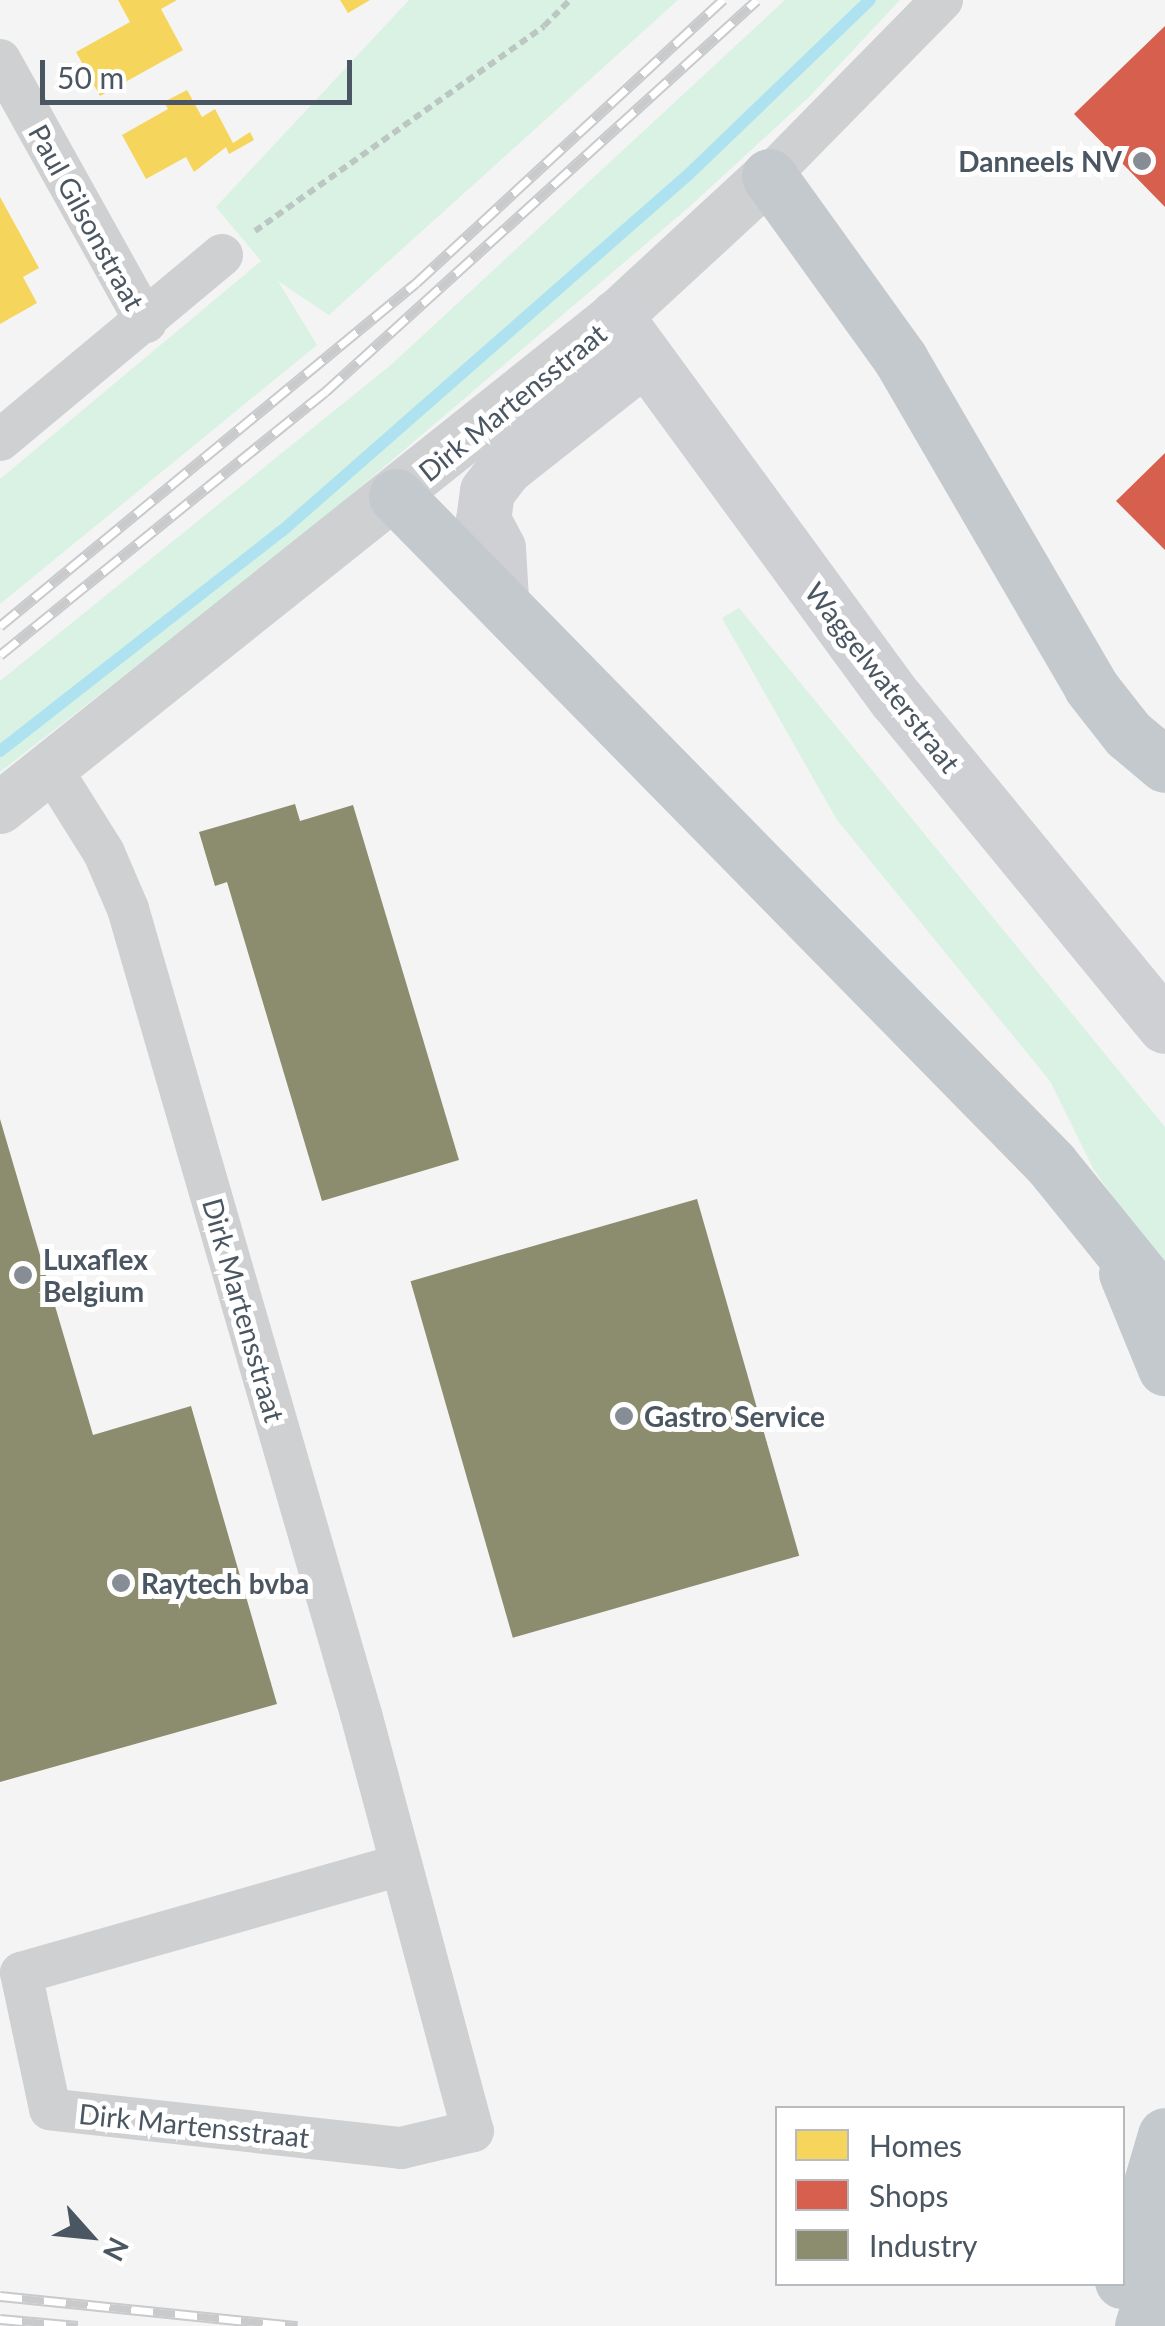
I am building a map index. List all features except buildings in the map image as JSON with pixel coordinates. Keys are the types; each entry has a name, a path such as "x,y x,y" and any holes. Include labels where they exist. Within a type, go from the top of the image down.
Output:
{"highway":[{"path":"770,176 902,360 1092,687 1128,734 1165,765"},
{"path":"396,496 502,599 1051,1164 1165,1305"},
{"path":"1117,1247 1165,1368"},
{"path":"1125,2272 1165,2134"},
{"path":"1142,2326 1165,2255"},
{"path":"1108,2326 1121,2286"}],"main road":[{"path":"502,599 498,548 483,520 487,491 630,338"},
{"name":"Waggelwaterstraat","path":"630,338 896,699 1165,1026"}],"street":[{"name":"Dirk Martensstraat","path":"0,808 396,496 630,338 770,176 942,0"},
{"name":"Paul Gilsonstraat","path":"0,60 146,322"},
{"path":"0,440 222,255"},
{"name":"Dirk Martensstraat","path":"52,770 104,853 128,909 401,1865 473,2131 400,2148 50,2108 21,1973 401,1865"}],"path":[{"path":"222,255 544,26 570,0"}],"green space":[{"path":"409,0 678,0 329,315 278,281 317,345 0,604 0,479 261,261 216,207"},
{"path":"785,0 900,0 810,96 688,208 296,542 0,772 0,681 392,364"},
{"path":"739,608 1165,1127 1165,1271 1094,1170 1050,1081 837,820 722,618"}],"waterway":[{"path":"0,751 282,531 689,174 870,0"}],"railway":[{"path":"0,626 416,283 723,0"},
{"path":"0,655 325,392 757,0"},
{"path":"0,2296 297,2326"},
{"path":"0,2319 78,2326"}],"place":[{"name":"Danneels NV","path":"1142,161"},
{"name":"Luxaflex Belgium","path":"23,1275"},
{"name":"Gastro Service","path":"624,1416"},
{"name":"Raytech bvba","path":"121,1583"}]}
